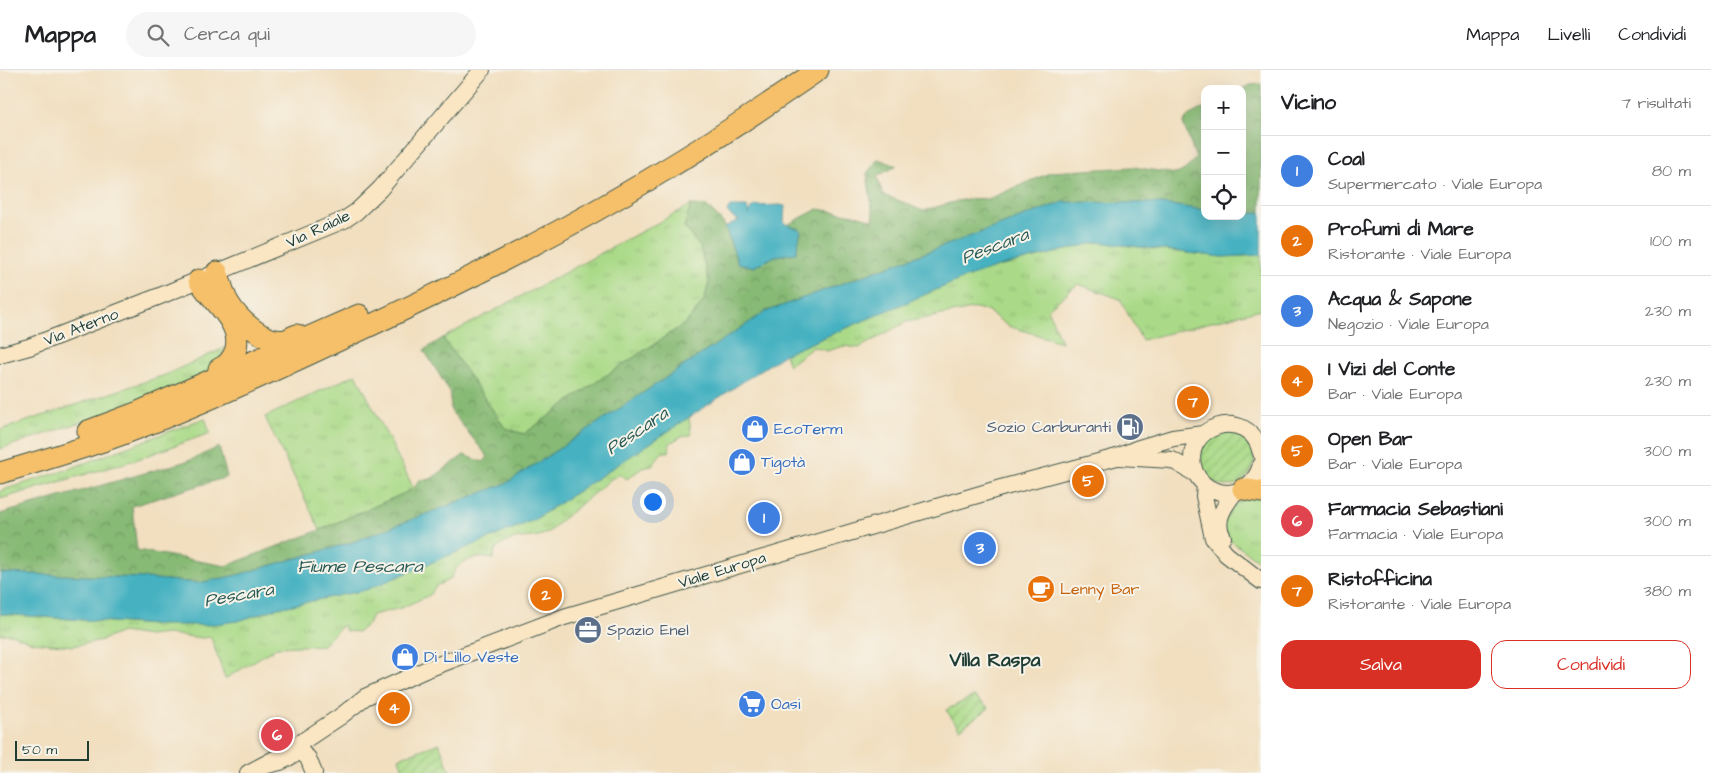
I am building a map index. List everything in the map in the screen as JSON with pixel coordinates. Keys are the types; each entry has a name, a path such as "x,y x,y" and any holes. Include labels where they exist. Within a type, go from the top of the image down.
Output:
{"highway":[{"path":"0,460 74,437 136,413 430,284 557,218 656,159 752,99 794,70"},
{"path":"0,473 121,435 180,412 430,297 560,231 659,174 818,70"},
{"path":"208,276 248,327 260,334 279,340 286,340 299,334 309,337"},
{"path":"208,276 235,329 236,337 234,354 228,365 220,370 217,378"}],"main road":[{"name":"Via Raiale","path":"160,296 330,227 356,212 380,189 482,70"},
{"name":"Via Aterno","path":"0,355 29,347 160,296"},
{"path":"1238,426 1261,423"},
{"name":"Viale Europa","path":"248,773 308,744 365,696 424,670 564,617 1001,488 1117,457 1173,438 1204,434 1219,425 1238,426"},
{"path":"1238,426 1255,439 1261,452"},
{"path":"1204,434 1197,441 1193,455 1193,465 1201,480 1213,538 1226,554 1261,581"},
{"name":"Viale Europa","path":"1117,457 1136,460 1172,460 1216,491 1246,491"},
{"path":"1261,465 1257,477 1246,491 1219,517 1220,533 1225,540 1236,551 1261,569"},
{"path":"308,744 312,771"},
{"path":"275,761 295,764 312,771"}],"green space":[{"path":"1261,84 1261,212 1246,214 1246,87"},
{"path":"1201,109 1201,209 1155,203 1063,202 765,312 507,483 350,543 237,575 198,583 146,578 0,573 0,514 191,460 219,447 227,477 132,506 137,550 226,566 320,530 414,489 419,480 431,479 464,455 483,462 488,457 451,411 450,392 424,350 443,338 505,428 524,434 589,387 686,323 704,301 709,282 700,247 684,227 691,205 707,206 724,224 738,263 754,267 775,256 796,253 801,230 787,225 818,209 874,220 867,173 878,159 897,166 877,176 883,195 923,211 963,200 988,199 1052,172 1133,167 1177,174 1186,169 1196,158 1183,123 1188,116"},
{"path":"691,205 684,227 700,247 709,282 704,301 686,323 589,387 524,434 505,428 443,338"},
{"path":"1098,242 1222,257 1261,255 1261,309 1142,340 1120,299 1078,284 1048,309 1061,342 1008,326 989,312 977,308 906,322 859,348 844,346 827,351 813,347 789,365 785,354 961,279 998,267"},
{"path":"226,347 213,371 136,404 0,449 0,430 165,375"},
{"path":"356,374 414,489 320,530 265,417"},
{"path":"689,417 691,435 682,436 670,443 669,452 663,452 652,466 642,468 627,479 620,474 611,479 552,530 534,537 507,542 495,550 493,559 480,558 462,563 457,567 451,579 436,586 430,595 401,608 372,615 368,624 358,632 346,631 343,625 323,645 277,647 225,679 211,637 203,638 167,634 149,636 122,632 102,640 73,646 32,642 11,634 0,634 0,614 155,625 238,621 534,520"},
{"path":"205,418 210,433 135,460 0,499 0,491 66,470"},
{"path":"1227,432 1237,434 1246,440 1252,449 1254,459 1252,469 1246,478 1237,484 1227,486 1217,484 1208,478 1202,469 1200,459 1202,449 1208,440 1217,434"},
{"path":"1261,497 1261,563 1231,541 1229,542 1222,525 1237,503 1245,499"},
{"path":"974,696 989,708 960,729 946,710"},
{"path":"439,743 451,773 404,773 399,758"}],"water":[{"name":"Fiume Pescara","path":"1063,202 1155,203 1201,209 1201,220 1246,220 1246,214 1261,212 1261,255 1222,257 1098,242 998,267 962,279 785,354 534,520 366,590 278,608 238,621 207,625 155,625 0,614 0,573 146,578 198,583 237,575 350,543 507,483 765,312"},
{"path":"755,206 785,206 784,223 801,230 796,253 775,256 754,267 738,263 725,227 739,220 732,217 727,211 730,207 747,207 749,215 751,208"}],"place":[{"name":"Ristofficina","path":"1193,402"},
{"name":"Sozio Carburanti","path":"1130,427"},
{"name":"EcoTerm","path":"755,429"},
{"name":"Tigotà","path":"742,462"},
{"name":"Open Bar","path":"1088,481"},
{"name":"Coal","path":"764,518"},
{"name":"Acqua & Sapone","path":"980,548"},
{"name":"Lenny Bar","path":"1041,589"},
{"name":"Profumi di Mare","path":"546,595"},
{"name":"Spazio Enel","path":"588,630"},
{"name":"Di Lillo Veste","path":"405,657"},
{"name":"Oasi","path":"752,704"},
{"name":"I Vizi del Conte","path":"394,708"},
{"name":"Farmacia Sebastiani","path":"277,735"}],"district":[{"name":"Villa Raspa","path":"995,660"}],"water label":[{"name":"Pescara","path":"995,246"},
{"name":"Pescara","path":"637,431"},
{"name":"Pescara","path":"239,595"}]}
